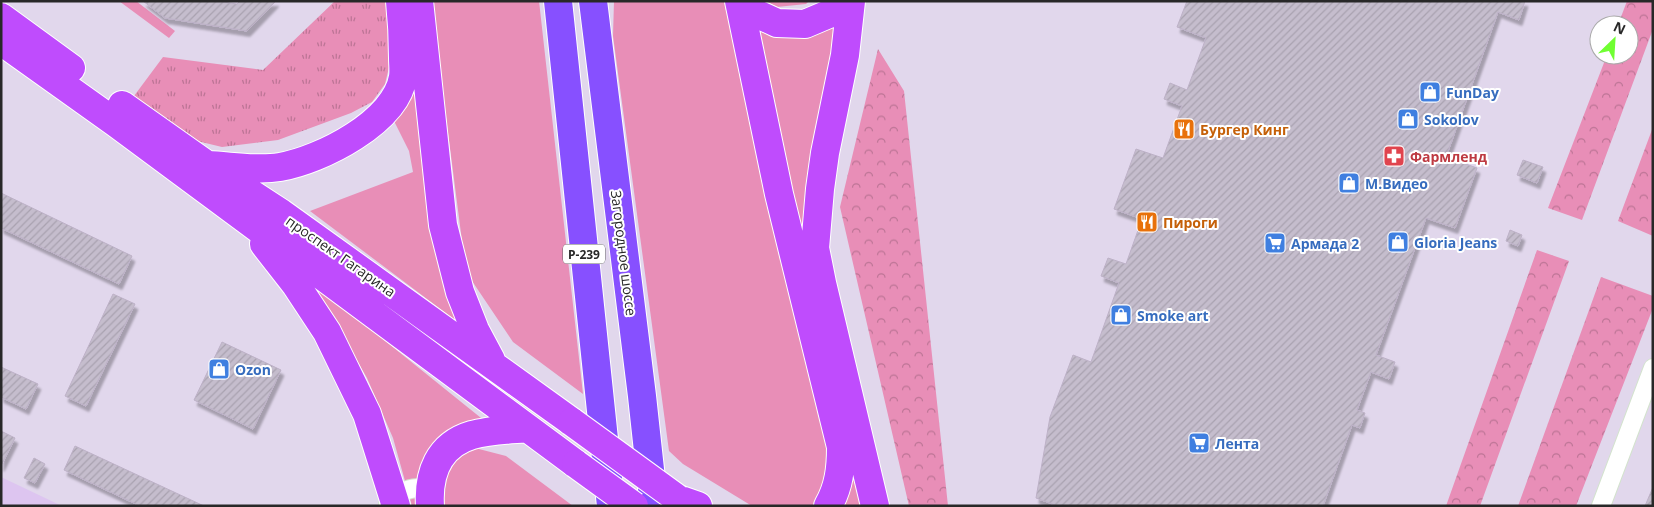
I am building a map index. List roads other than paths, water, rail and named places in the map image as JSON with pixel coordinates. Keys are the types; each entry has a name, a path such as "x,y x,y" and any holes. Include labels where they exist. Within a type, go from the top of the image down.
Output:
{"highway":[{"name":"Р-239","path":"558,1 611,506"},
{"name":"Загородное шоссе","path":"593,1 641,386 679,504"}],"main road":[{"path":"207,165 258,168 280,167 335,147 369,127 381,116 395,98 403,77 403,32 400,1"},
{"path":"419,1 444,225 460,292 474,330 494,365"},
{"path":"596,30 602,1"},
{"path":"740,3 777,23 805,24 831,13 844,1"},
{"path":"851,1 845,55 825,153 815,248 875,506"},
{"path":"740,3 779,194 841,447 841,465 836,493 828,506"},
{"name":"проспект Гагарина","path":"1,17 126,108 207,165 281,213 494,365 679,504"},
{"name":"проспект Гагарина","path":"1,41 634,506"},
{"path":"243,217 296,285 327,332 367,414 393,503"},
{"path":"429,497 433,471 440,456 453,444 472,435 527,428"}],"street":[{"path":"1601,506 1653,368"},
{"path":"393,503 413,487 429,497"}],"place":[{"name":"FunDay","path":"1430,92"},
{"name":"Sokolov","path":"1408,119"},
{"name":"Бургер Кинг","path":"1184,129"},
{"name":"Фармленд","path":"1394,156"},
{"name":"М.Видео","path":"1349,183"},
{"name":"Пироги","path":"1147,222"},
{"name":"Gloria Jeans","path":"1398,242"},
{"name":"Армада 2","path":"1275,243"},
{"name":"Smoke art","path":"1121,315"},
{"name":"Ozon","path":"219,369"},
{"name":"Лента","path":"1199,443"}]}
